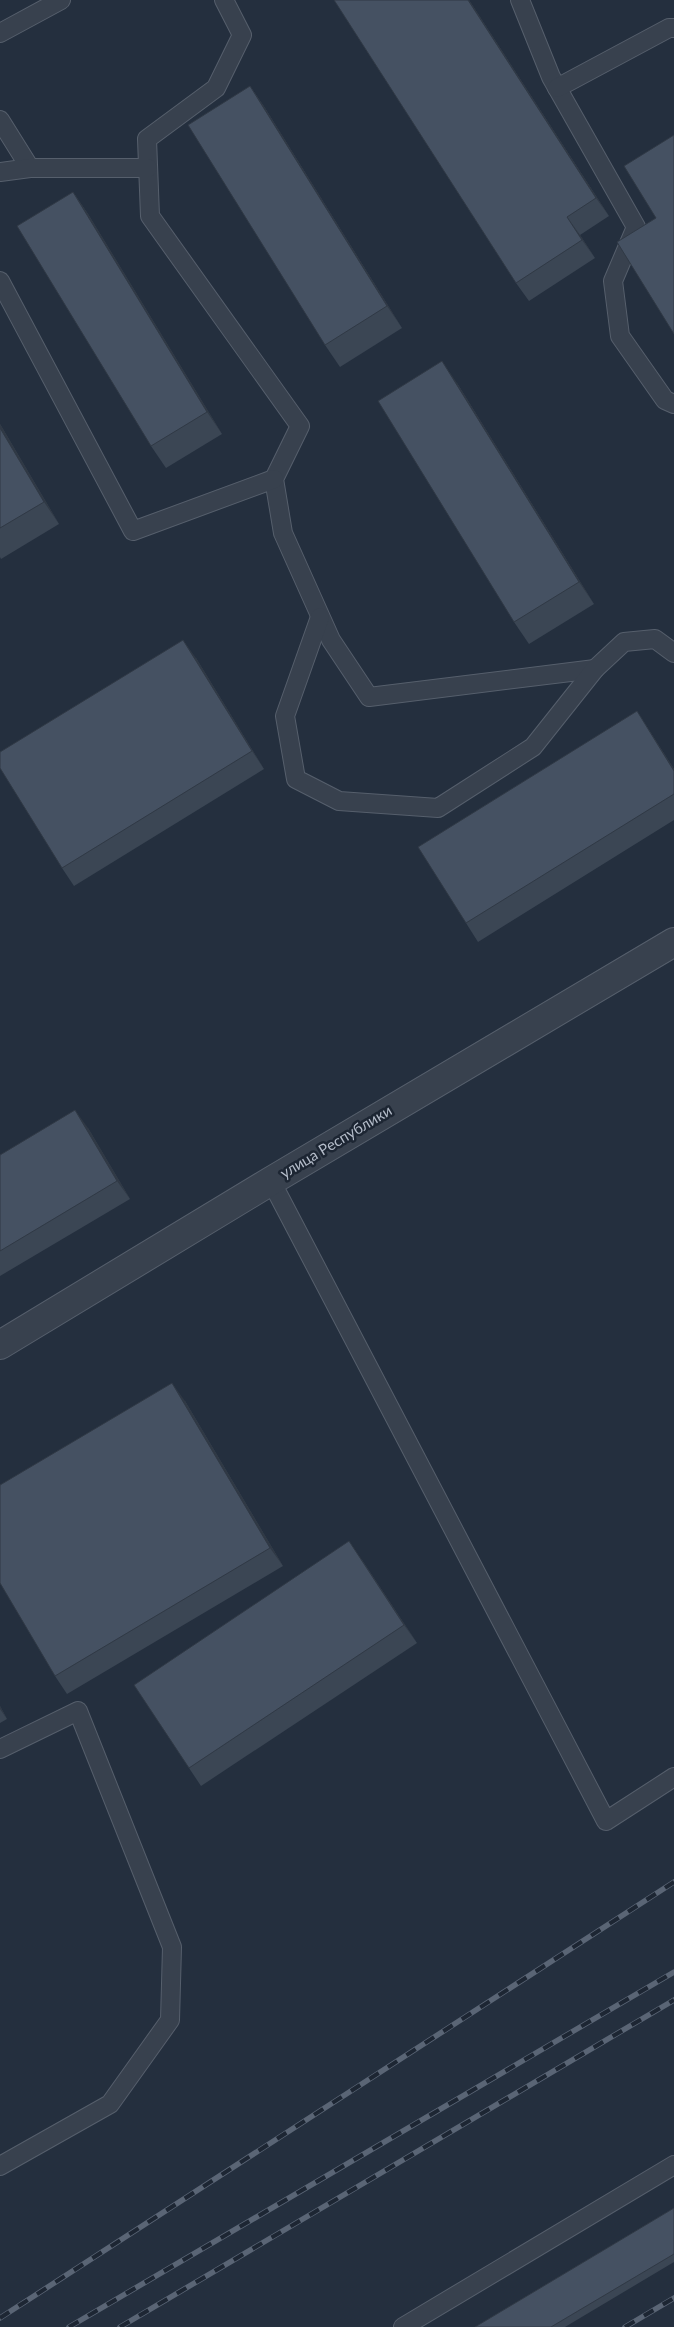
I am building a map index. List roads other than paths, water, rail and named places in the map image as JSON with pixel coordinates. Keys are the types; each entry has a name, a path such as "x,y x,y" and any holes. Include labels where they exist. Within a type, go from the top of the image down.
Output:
{"street":[{"name":"улица Республики","path":"0,1345 271,1181 674,942"}],"lane":[{"path":"0,33 61,0"},
{"path":"224,0 242,35 216,88 147,139 150,216 300,426 274,479 283,533 331,640 369,697 594,669"},
{"path":"520,0 557,88 636,227 613,281 620,336 664,400 674,404"},
{"path":"557,88 669,28 674,28"},
{"path":"0,120 30,168"},
{"path":"0,172 30,168 148,168"},
{"path":"0,281 133,531 274,479"},
{"path":"320,617 285,716 296,779 339,801 438,808 533,747 594,669 624,642 656,639 674,653"},
{"path":"271,1181 606,1821 674,1777"},
{"path":"0,1749 78,1711 172,1946 170,2020 110,2104 0,2166"},
{"path":"402,2327 674,2165"}],"railway":[{"path":"0,2318 674,1882"},
{"path":"69,2327 674,1972"},
{"path":"120,2327 674,2000"},
{"path":"625,2327 674,2298"}]}
